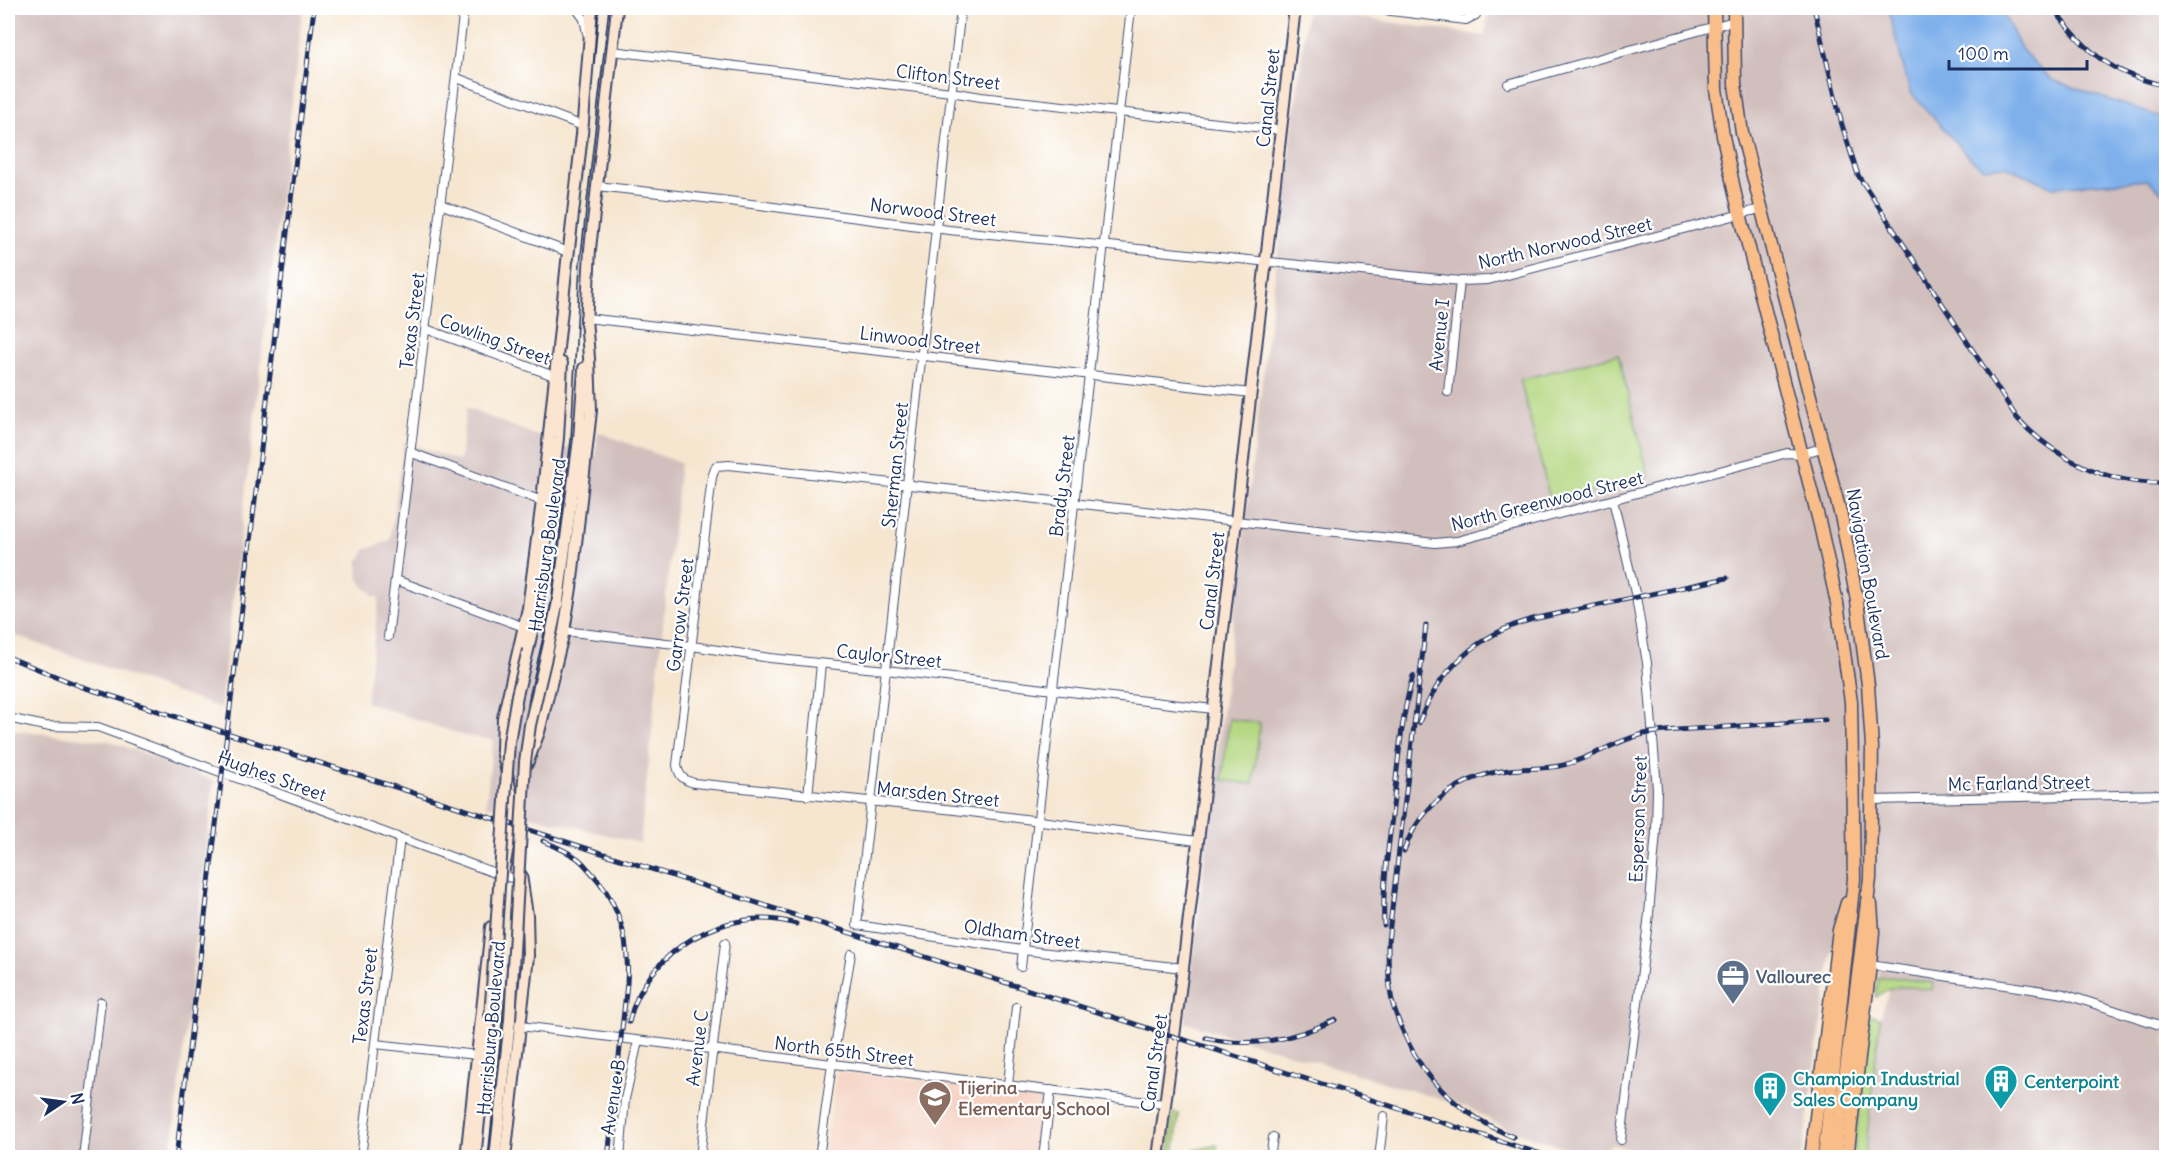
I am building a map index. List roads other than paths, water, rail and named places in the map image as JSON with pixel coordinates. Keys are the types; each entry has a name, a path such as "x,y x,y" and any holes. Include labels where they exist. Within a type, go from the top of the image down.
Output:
{"main road":[{"name":"Harrisburg Boulevard","path":"475,1158 490,1018 509,742 515,703 538,602 558,438 568,252 583,126 592,8"},
{"name":"Harrisburg Boulevard","path":"495,1158 510,1020 525,762 530,725 558,601 579,439 590,249 617,8"},
{"name":"Canal Street","path":"1158,1158 1183,968 1295,8"},
{"name":"Navigation Boulevard","path":"1714,8 1716,89 1723,136 1740,215 1820,525 1837,603 1851,702 1854,879 1835,1158"},
{"name":"Navigation Boulevard","path":"1734,8 1735,84 1742,133 1842,520 1857,601 1868,685 1872,747 1870,879 1840,1074 1824,1158"},
{"path":"466,1158 493,914 503,876 513,812 512,794 502,750 503,718 524,627 542,501 568,252"},
{"path":"505,1158 526,976 528,936 518,847 524,777 539,732 564,631 571,588 589,435 591,389 586,318"},
{"path":"1820,525 1842,520"},
{"path":"502,750 531,754"},
{"path":"1854,806 1872,800"},
{"path":"1811,1158 1839,930 1854,879"},
{"path":"1847,1158 1873,932 1870,879"}],"street":[{"name":"Texas Street","path":"388,637 464,8"},
{"path":"576,8 584,19 589,43"},
{"name":"Sherman Street","path":"857,925 961,8"},
{"name":"Brady Street","path":"1021,967 1131,8"},
{"path":"1366,8 1459,20 1473,18 1478,8"},
{"path":"1508,84 1734,21"},
{"name":"Clifton Street","path":"612,51 981,97 1281,130"},
{"path":"457,78 583,126"},
{"name":"Norwood Street","path":"597,186 937,228 1103,246 1266,260"},
{"path":"441,204 568,252"},
{"name":"North Norwood Street","path":"1266,260 1460,281 1488,279 1760,209"},
{"name":"Avenue I","path":"1448,392 1460,281"},
{"name":"Linwood Street","path":"586,318 1251,393"},
{"name":"Cowling Street","path":"426,329 554,376"},
{"name":"North Greenwood Street","path":"722,466 1435,543 1457,541 1787,453 1802,454 1824,447"},
{"path":"412,453 542,501"},
{"name":"Garrow Street","path":"679,774 677,765 712,477 716,466 722,466"},
{"name":"Esperson Street","path":"1613,500 1636,597 1647,663 1657,789 1656,832 1648,914 1622,1140"},
{"path":"396,580 524,627"},
{"name":"Caylor Street","path":"564,631 821,664 1213,709"},
{"path":"808,796 821,664"},
{"name":"Hughes Street","path":"8,718 45,726 98,727 503,876 522,880"},
{"name":"Marsden Street","path":"679,774 685,780 694,783 1038,820 1197,841"},
{"name":"Mc Farland Street","path":"1872,800 2166,794"},
{"name":"Texas Street","path":"361,1158 399,838"},
{"name":"Oldham Street","path":"857,925 1022,950 1183,968"},
{"name":"Avenue C","path":"700,1158 725,943"},
{"path":"819,1158 851,954"},
{"path":"1870,965 2064,994 2166,1027"},
{"path":"82,1158 101,1002"},
{"path":"1008,1085 1016,1007"},
{"name":"North 65th Street","path":"520,1026 1164,1104"},
{"name":"Avenue B","path":"620,1158 625,1100 638,1041"},
{"path":"375,1044 477,1055"},
{"path":"1043,1158 1051,1090"},
{"path":"1379,1158 1384,1116"},
{"path":"1270,1158 1273,1137"}],"water":[{"path":"1888,8 2000,8 2022,50 2052,80 2166,119 2166,196 2148,180 2053,187 2005,166 1984,168 1973,161 1910,92"}],"tram line":[{"path":"594,64 599,8"},
{"path":"488,1158 505,994 523,744 529,698 551,604 571,440 580,264 609,8"}],"railway":[{"path":"176,1158 314,8"},
{"path":"1814,8 1842,125 1858,175 2017,418 2049,446 2085,467 2124,480 2166,483"},
{"path":"2053,8 2077,37 2101,59 2129,75 2166,86"},
{"path":"1419,723 1437,686 1449,671 1462,657 1495,634 1533,619 1727,578"},
{"path":"1426,625 1388,942 1391,994 1405,1036 1424,1070 1463,1109 1495,1129 1513,1137"},
{"path":"8,657 80,686 1553,1158"},
{"path":"1384,925 1385,881 1398,757 1413,676"},
{"path":"1404,851 1411,835 1431,806 1444,795 1475,778 1509,770 1559,766 1644,734 1825,720"},
{"path":"543,841 573,855 590,871 616,909 625,938 627,983 608,1158"},
{"path":"629,1022 638,997 652,974 671,954 693,939 717,927 743,920 770,919 796,924"},
{"path":"1206,1038 1240,1042 1272,1040 1304,1032 1335,1020"}],"place":[{"name":"Vallourec","path":"1733,1005"},
{"name":"Centerpoint","path":"2001,1110"},
{"name":"Champion Industrial Sales Company","path":"1770,1117"},
{"name":"Tijerina Elementary School","path":"935,1126"}]}
